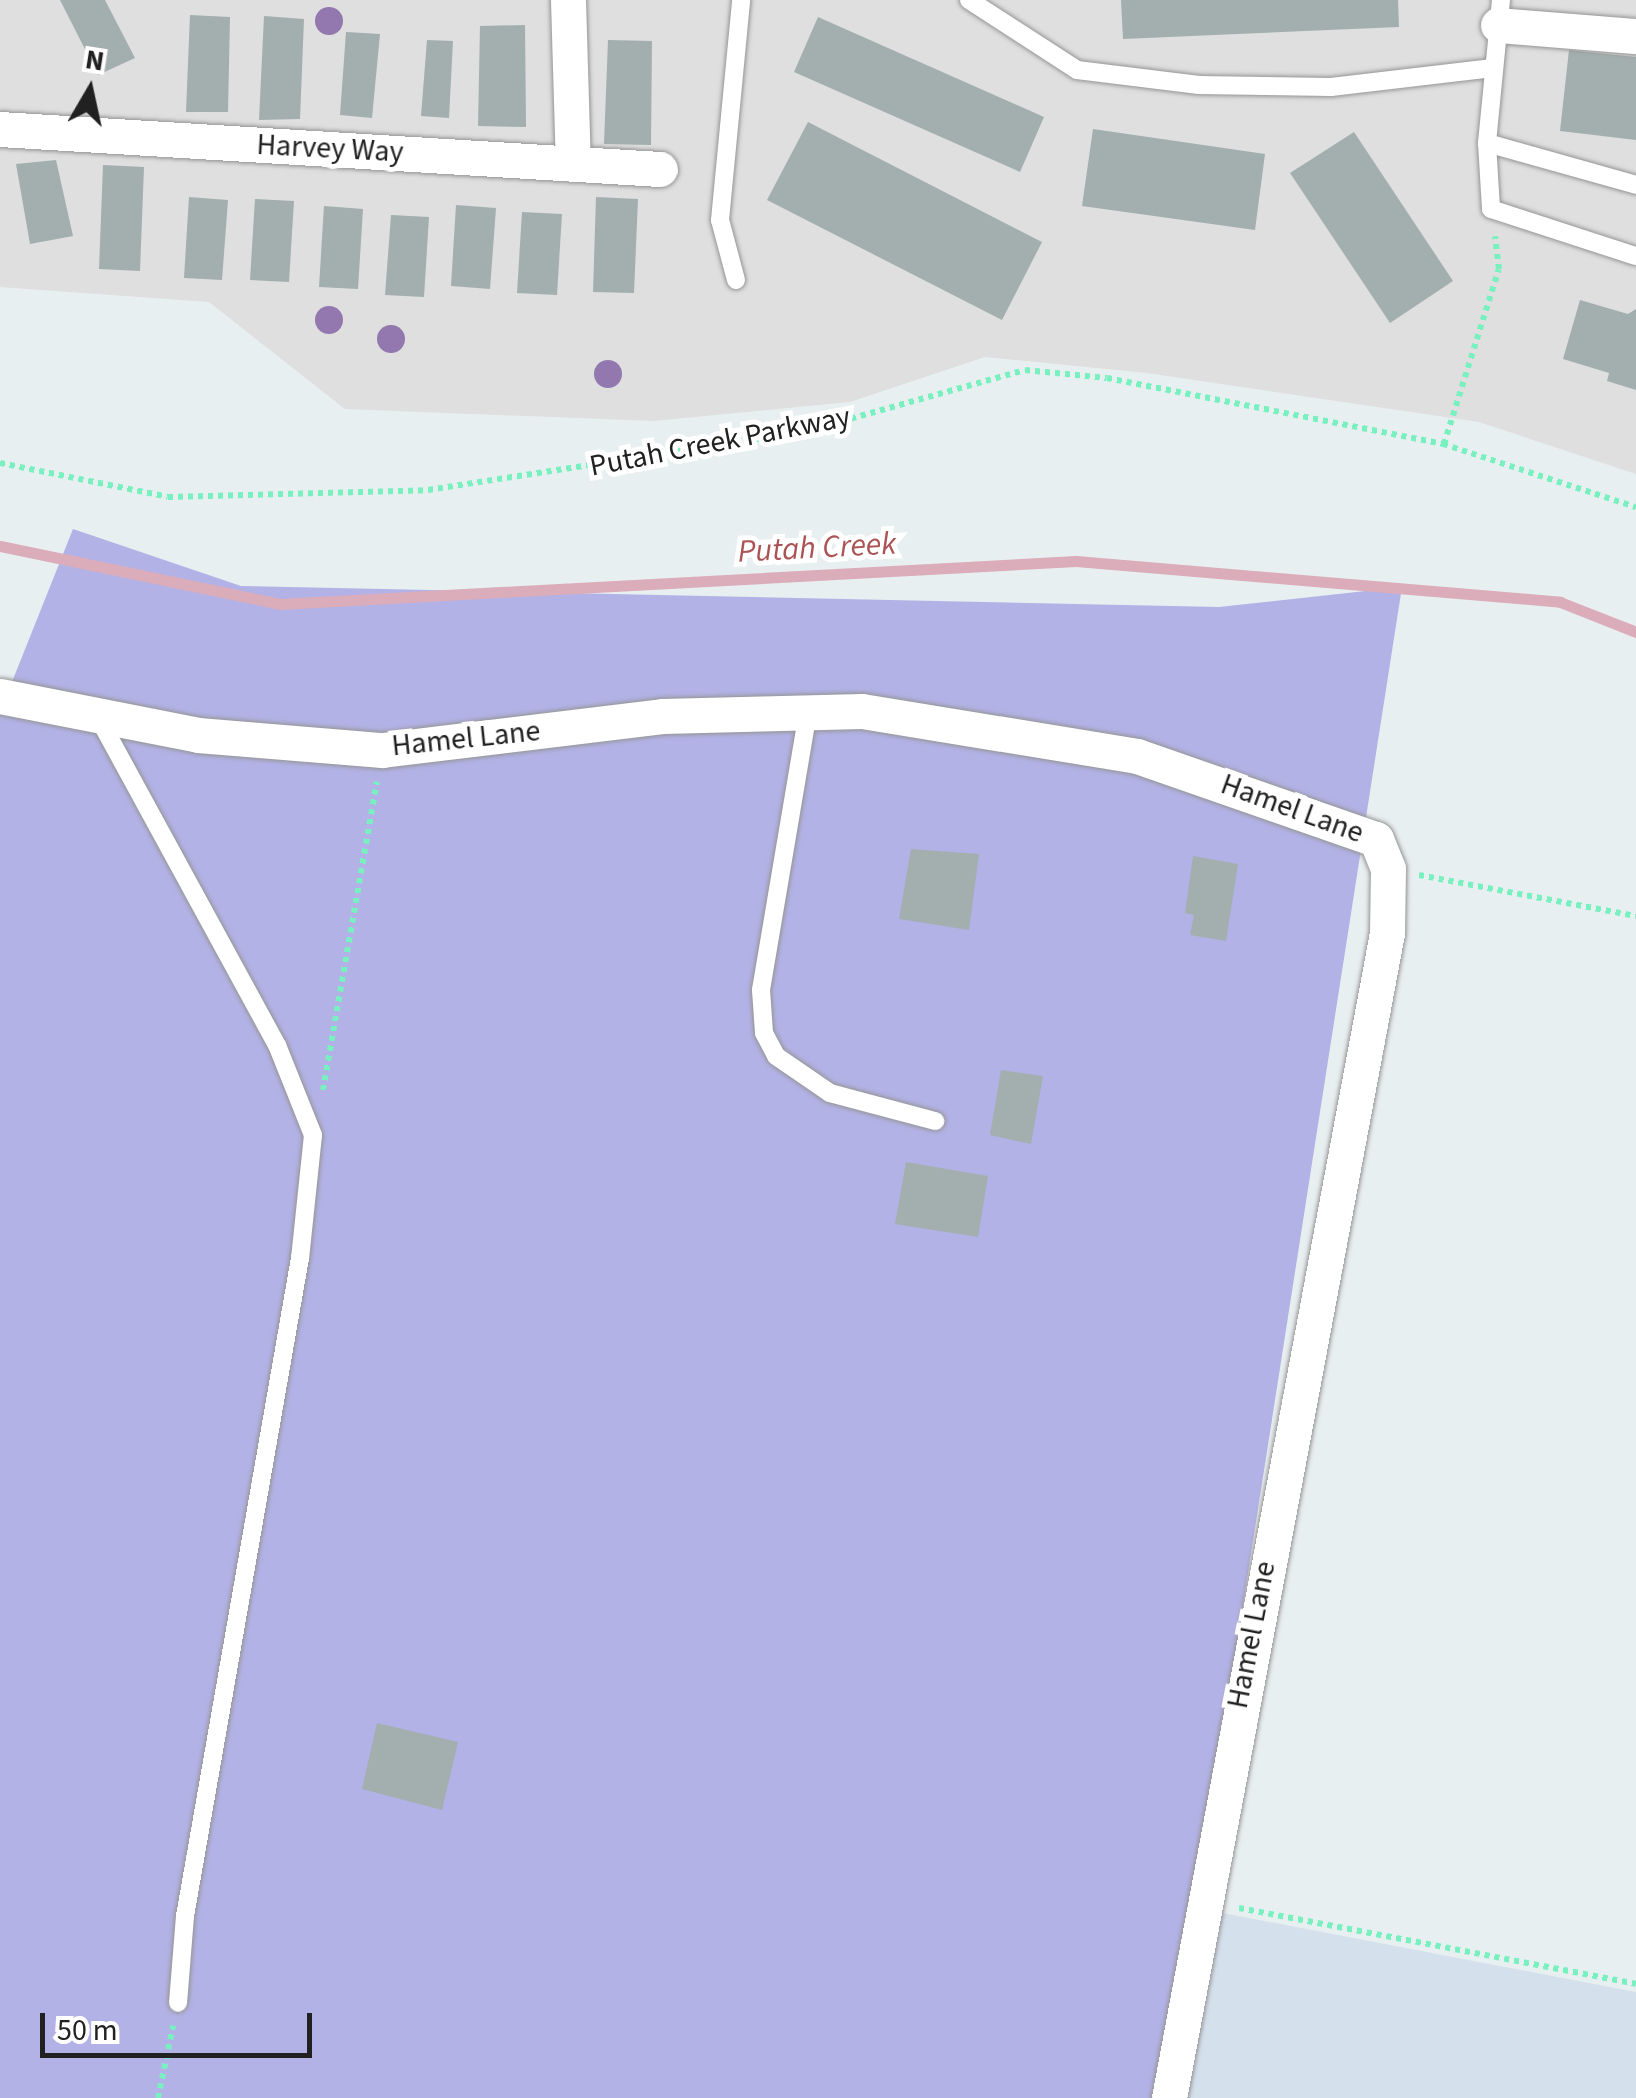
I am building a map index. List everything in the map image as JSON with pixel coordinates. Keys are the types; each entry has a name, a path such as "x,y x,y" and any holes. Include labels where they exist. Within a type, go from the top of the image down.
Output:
{"street":[{"path":"568,0 574,164"},
{"path":"1500,12 1636,36"},
{"name":"Harvey Way","path":"0,129 660,170"},
{"name":"Hamel Lane","path":"0,696 198,735 382,750 662,716 808,712 919,718 1137,756 1376,840 1388,869 1387,932 1202,1900 1169,2098"}],"lane":[{"path":"736,280 720,220 741,0"},
{"path":"969,0 1077,70 1199,84 1330,87 1493,68"},
{"path":"1500,12 1487,143 1492,209 1636,256"},
{"path":"1487,143 1636,185"},
{"path":"808,712 761,990 764,1033 776,1056 830,1093 935,1121"},
{"path":"98,718 277,1045 313,1135 300,1258 185,1916 178,2003"}],"path":[{"name":"Putah Creek Parkway","path":"0,463 168,497 428,490 803,432 1026,370 1107,378 1444,444 1499,269 1492,209"},
{"name":"Putah Creek Parkway","path":"1432,440 1636,508"},
{"path":"313,1135 382,750"},
{"path":"1388,869 1636,916"},
{"path":"1202,1900 1636,1984"},
{"path":"158,2098 178,2003"}],"shaded area":[{"path":"0,0 1636,0 1636,474 1479,422 1147,373 985,357 850,402 654,421 345,409 209,302 0,287"},
{"path":"73,529 241,586 1219,607 1402,587 1166,2098 0,2098 0,712"},
{"path":"1212,1911 1636,1992 1636,2098 1178,2098"}],"building":[{"path":"60,0 105,0 135,58 98,75"},
{"path":"1121,0 1398,0 1399,27 1123,39"},
{"path":"190,15 230,17 228,112 186,112"},
{"path":"264,16 304,19 300,119 259,120"},
{"path":"818,17 1044,117 1020,172 794,72"},
{"path":"525,25 526,127 478,126 480,26"},
{"path":"346,32 380,34 372,118 340,115"},
{"path":"427,40 453,41 449,118 421,116"},
{"path":"608,40 652,41 651,145 604,144"},
{"path":"1569,50 1636,57 1636,140 1560,131"},
{"path":"808,122 1042,242 1002,320 767,200"},
{"path":"1093,129 1265,154 1255,230 1082,206"},
{"path":"1354,132 1453,281 1390,323 1290,173"},
{"path":"56,160 73,236 30,244 16,164"},
{"path":"103,165 144,167 140,271 99,269"},
{"path":"189,197 228,200 222,280 184,278"},
{"path":"596,197 638,199 634,293 593,292"},
{"path":"255,199 294,201 289,282 250,280"},
{"path":"456,205 496,208 490,289 451,286"},
{"path":"324,206 363,209 358,289 319,287"},
{"path":"522,212 562,214 557,295 517,293"},
{"path":"391,215 429,217 424,297 385,295"},
{"path":"1580,300 1628,314 1636,309 1636,390 1607,381 1609,373 1563,359"},
{"path":"911,849 979,854 969,930 899,919"},
{"path":"1193,856 1238,864 1226,941 1190,935 1194,915 1185,913"},
{"path":"1001,1070 1043,1076 1031,1144 990,1135"},
{"path":"906,1162 988,1176 978,1237 895,1224"},
{"path":"377,1723 458,1742 442,1810 362,1789"}],"waterway":[{"name":"Putah Creek","path":"0,546 280,604 1076,561 1560,602 1636,632"}]}
